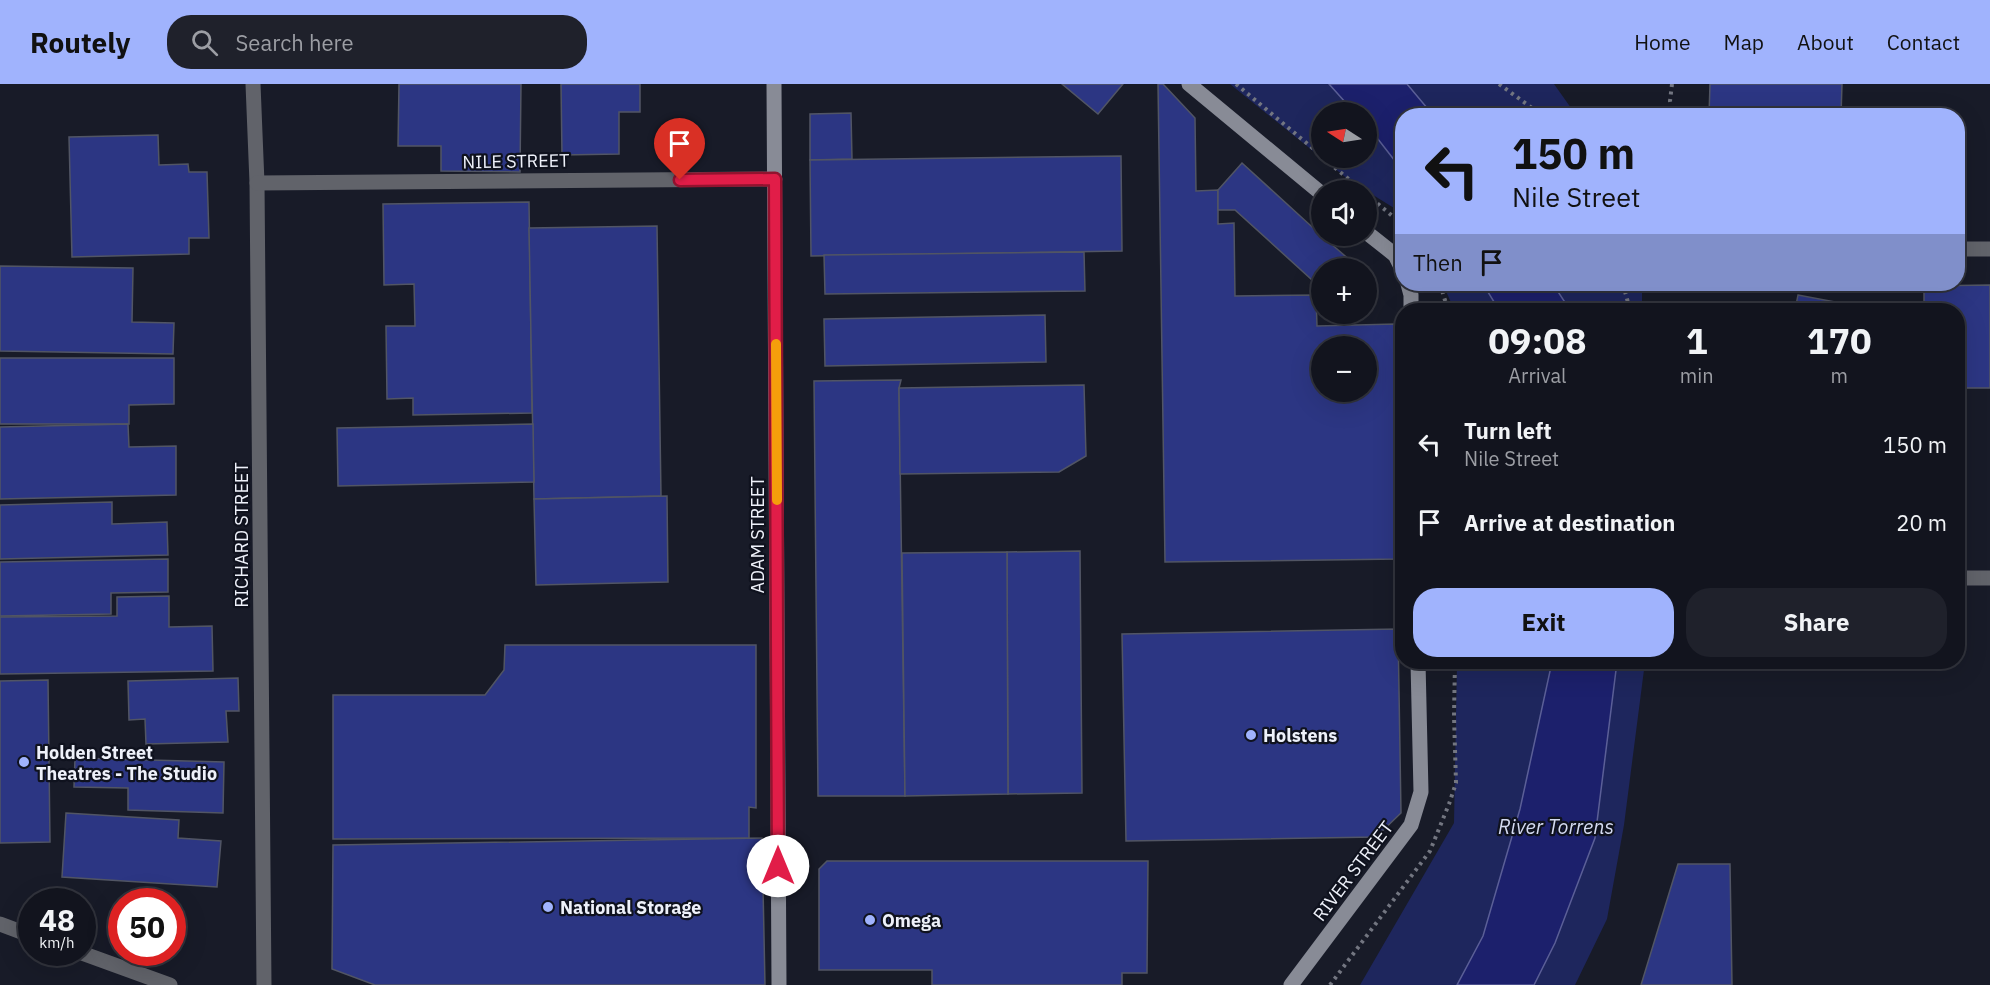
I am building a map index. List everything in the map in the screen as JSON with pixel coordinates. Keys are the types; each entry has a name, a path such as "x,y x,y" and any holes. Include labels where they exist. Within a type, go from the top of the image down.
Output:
{"main road":[{"name":"ADAM STREET","path":"774,84 779,985"},
{"path":"1189,84 1311,185"},
{"path":"1377,241 1395,255"},
{"name":"RIVER STREET","path":"1291,985 1411,825 1421,792 1418,669"}],"street":[{"name":"RICHARD STREET","path":"254,84 257,183 264,985"},
{"name":"NILE STREET","path":"257,183 775,179"},
{"path":"1965,249 1990,249"},
{"path":"1965,578 1990,578"},
{"path":"0,924 18,931"},
{"path":"96,958 170,985"}],"path":[{"path":"1236,84 1311,148"},
{"path":"1499,84 1532,108"},
{"path":"1671,108 1672,84"},
{"path":"1335,168 1350,180"},
{"path":"1377,203 1395,218"}],"shaded area":[{"path":"1230,84 1554,84 1571,108 1395,108 1395,209 1377,197 1377,180 1349,180 1334,168 1377,168 1377,102 1311,102 1311,149"},
{"path":"1446,291 1642,291 1642,303 1451,303"},
{"path":"1457,669 1644,669 1624,825 1607,919 1575,985 1360,985 1454,823"}],"water":[{"path":"1329,84 1407,84 1427,108 1395,108 1395,161 1377,138 1377,102 1345,102"},
{"path":"1487,291 1558,291 1565,303 1495,303"},
{"name":"River Torrens","path":"1550,669 1616,669 1595,838 1555,943 1534,985 1457,985 1483,936 1520,809"}],"building":[{"path":"399,84 521,84 520,172 441,171 441,146 398,146"},
{"path":"561,84 640,84 640,112 619,112 619,154 562,155"},
{"path":"1062,84 1123,84 1098,114"},
{"path":"1158,84 1163,84 1195,118 1196,191 1218,190 1218,224 1234,223 1235,296 1311,295 1311,324 1317,324 1317,326 1395,324 1395,559 1165,562"},
{"path":"1710,84 1842,84 1841,108 1709,108"},
{"path":"851,113 852,159 810,160 810,114"},
{"path":"158,135 159,165 188,164 189,172 207,172 209,238 189,238 189,254 72,257 69,137"},
{"path":"1121,156 1122,251 811,256 810,160"},
{"path":"1242,163 1311,226 1311,246 1334,246 1347,258 1311,258 1311,279 1235,210 1218,210 1218,190"},
{"path":"529,202 532,413 413,415 413,398 387,399 386,326 415,326 414,284 384,285 383,204"},
{"path":"657,226 661,496 534,499 529,228"},
{"path":"1084,252 1085,291 825,294 824,255"},
{"path":"0,266 133,268 132,322 174,323 173,354 0,351"},
{"path":"1965,285 1990,285 1990,388 1965,388 1965,303 1924,303 1924,291 1965,291"},
{"path":"1798,295 1841,303 1796,303"},
{"path":"1045,315 1046,362 825,366 824,319"},
{"path":"0,358 174,358 174,404 129,405 129,424 0,424"},
{"path":"901,380 899,388 905,796 818,796 814,381"},
{"path":"1084,385 1086,456 1059,472 900,474 899,388"},
{"path":"128,424 129,447 176,446 176,495 0,499 0,427"},
{"path":"533,424 534,482 338,486 337,428"},
{"path":"667,496 668,582 536,585 534,499"},
{"path":"112,502 112,524 167,522 168,555 0,559 0,505"},
{"path":"1080,551 1082,793 1008,794 1007,552"},
{"path":"1007,552 1008,794 905,796 902,553"},
{"path":"168,559 168,592 111,593 111,614 0,616 0,562"},
{"path":"169,596 169,627 212,626 213,671 0,674 0,617 117,616 117,597"},
{"path":"1395,629 1395,669 1399,669 1401,813 1376,837 1126,841 1122,634"},
{"path":"505,645 756,645 756,808 749,807 749,838 333,839 333,695 485,695 504,670"},
{"path":"238,678 239,711 226,711 228,742 146,744 145,719 129,720 128,681"},
{"name":"Holden Street Theatres - The Studio","path":"48,680 50,842 0,843 0,681"},
{"path":"75,758 224,762 223,813 128,810 128,788 74,787"},
{"path":"66,813 179,820 178,838 221,841 217,887 62,877"},
{"name":"National Storage","path":"762,838 765,985 375,985 332,969 333,845"},
{"path":"827,861 1148,861 1147,973 1122,973 1122,985 932,985 932,970 819,970 819,869"},
{"path":"1678,864 1730,864 1732,985 1641,985"}],"slow traffic":[{"path":"776,344 777,500"}],"place":[{"name":"Holstens","path":"1251,735"},
{"name":"Holden Street Theatres - The Studio","path":"24,762"},
{"name":"National Storage","path":"548,907"},
{"name":"Omega","path":"870,920"}],"route":[{"path":"680,180 775,179 778,866"}]}
